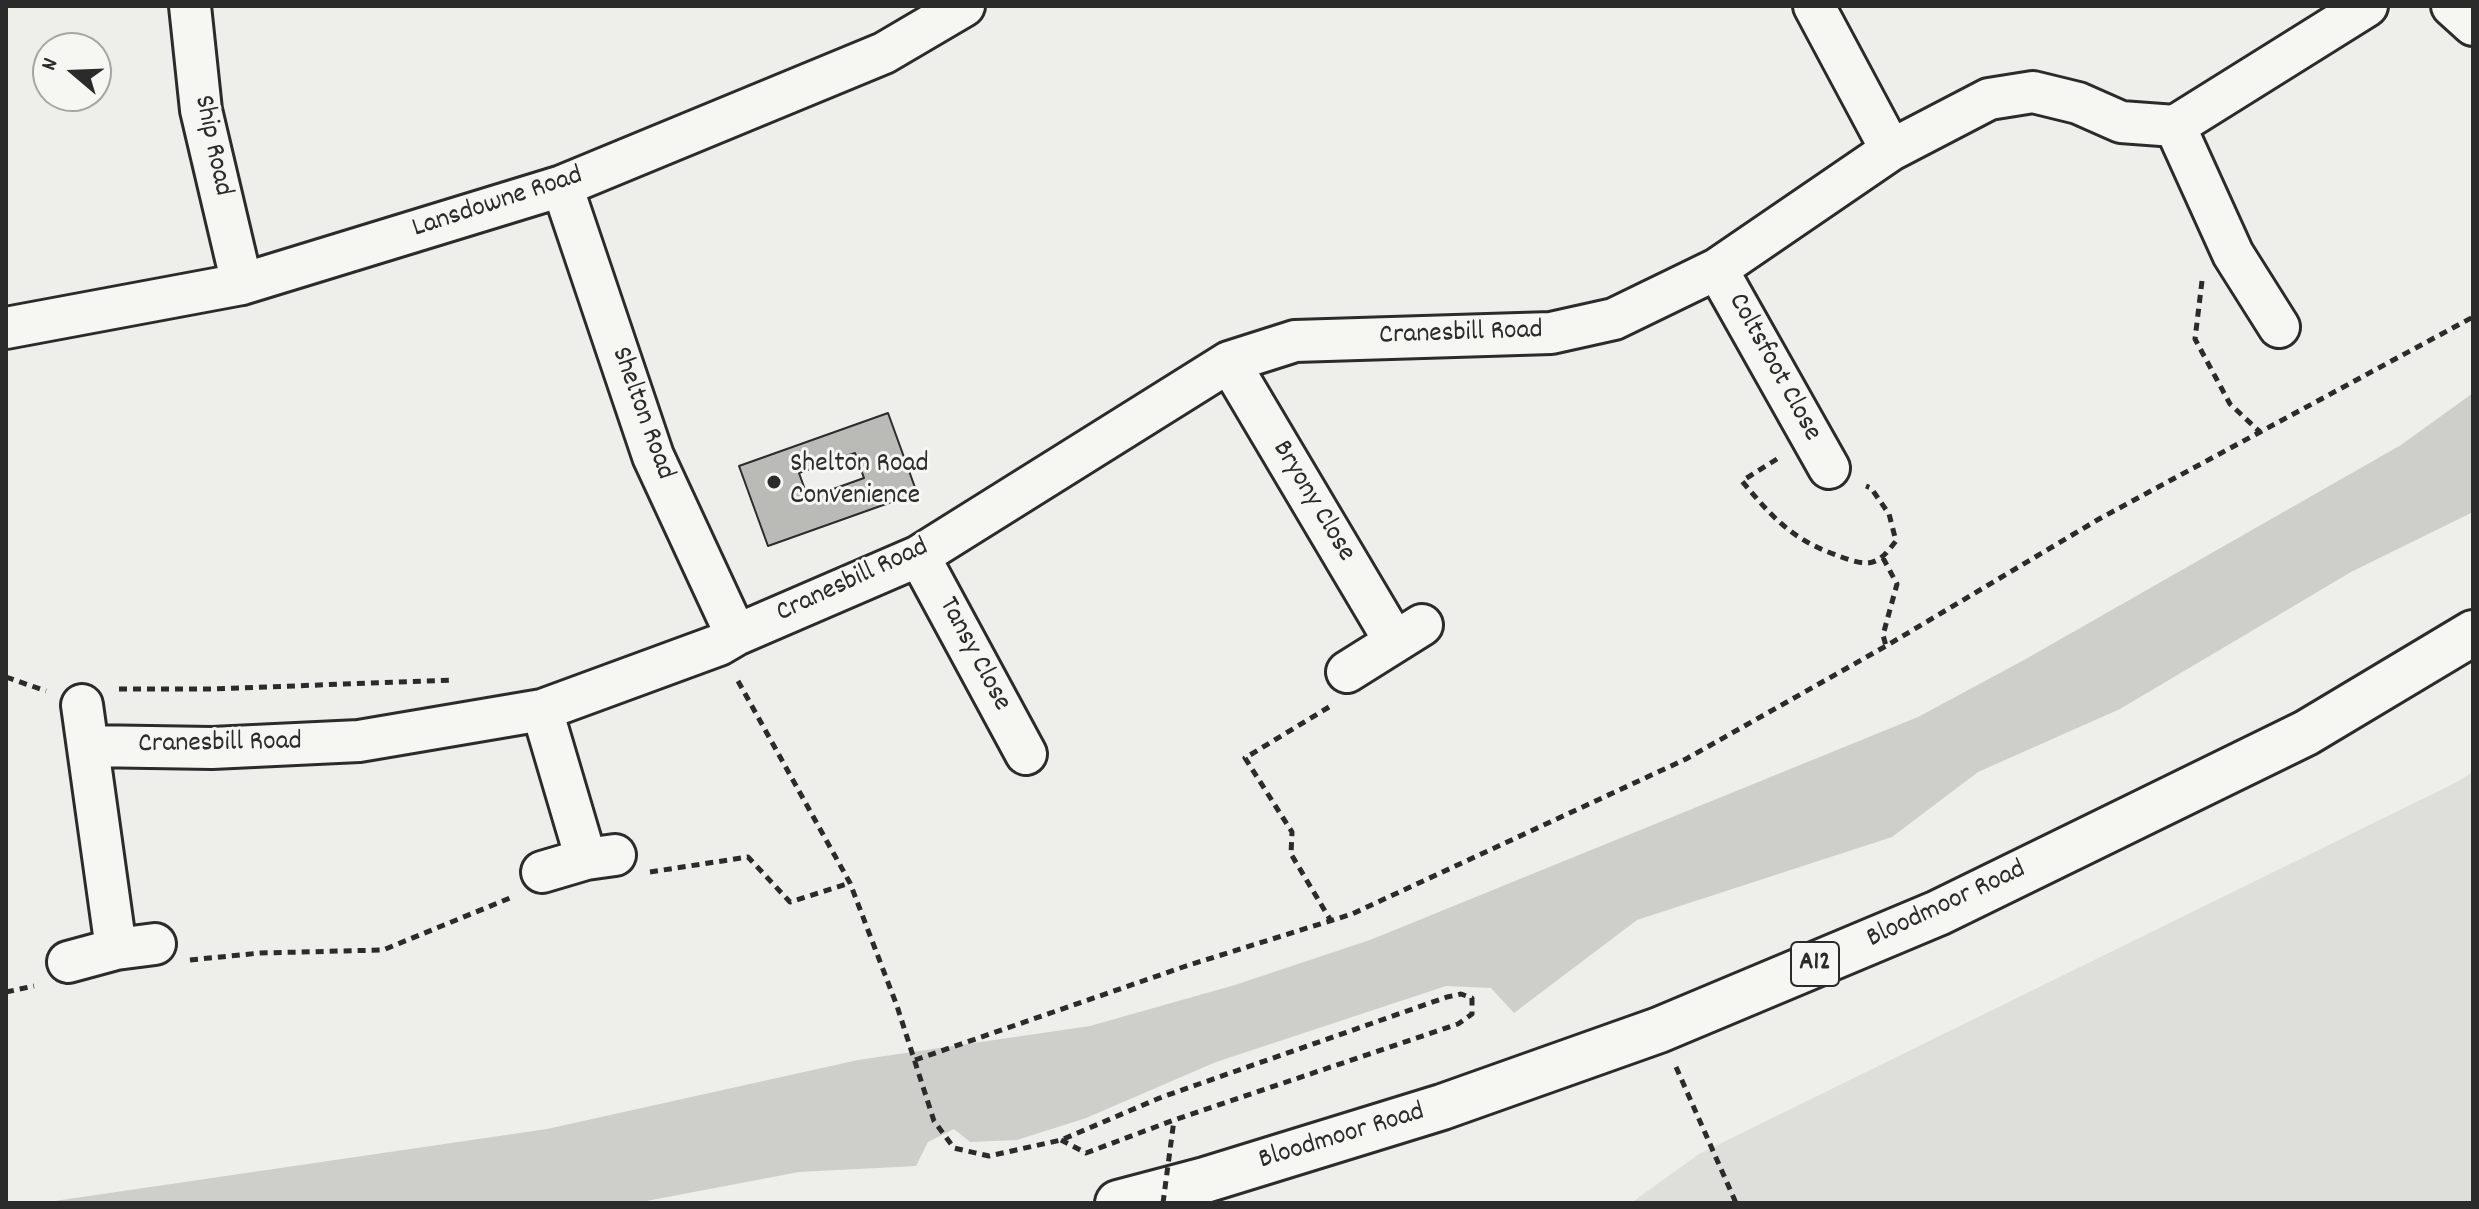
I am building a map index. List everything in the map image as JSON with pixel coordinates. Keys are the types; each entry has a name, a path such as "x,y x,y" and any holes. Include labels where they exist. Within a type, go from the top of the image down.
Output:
{"highway":[{"name":"Bloodmoor Road","path":"1118,1203 1205,1180 1442,1107 1659,1030 1938,913 2306,733 2473,633"}],"street":[{"name":"Ship Road","path":"190,6 201,110 242,284"},
{"name":"Lansdowne Road","path":"6,328 242,284 562,186 884,53 964,6"},
{"path":"1814,6 1891,150"},
{"path":"2279,327 2233,254 2175,126 2367,6"},
{"path":"2452,6 2473,25"},
{"name":"Cranesbill Road","path":"88,746 212,748 359,741 542,710 719,645 735,654 919,556 1229,362 1295,341 1551,333 1614,319 1717,269 1891,150 1989,99 2033,92 2078,103 2121,122 2175,126"},
{"name":"Shelton Road","path":"562,186 653,456 735,654"},
{"name":"Coltsfoot Close","path":"1717,269 1829,468"},
{"name":"Bryony Close","path":"1229,362 1408,633 1347,672"},
{"name":"Tansy Close","path":"919,556 1026,754"},
{"path":"82,696 116,949"},
{"path":"542,710 601,857 542,872"},
{"path":"68,962 116,949 170,952"}],"path":[{"path":"2233,254 2200,282 2195,339 2230,404 2261,433"},
{"path":"915,1060 1186,966 1352,914 1686,759 1886,646 2099,519 2473,317"},
{"path":"1883,558 1897,584 1883,635 1886,646"},
{"path":"735,654 850,883 934,1121 954,1148 989,1156 1061,1140 1162,1097 1447,997 1461,994 1472,998 1472,1014 1458,1024 1086,1153 1061,1140"},
{"path":"1331,921 1291,854 1292,832 1245,758 1336,702 1347,672"},
{"path":"6,677 82,696 457,680"},
{"path":"601,857 641,873 748,857 790,902 850,883"},
{"path":"170,952 383,950 509,899 542,872"},
{"path":"1659,1030 1736,1203"},
{"path":"1163,1203 1174,1120"}],"shaded area":[{"path":"2473,393 2473,512 2351,572 2120,709 1978,772 1892,837 1637,920 1514,1013 1491,988 1446,986 1216,1062 1086,1118 1017,1140 970,1142 954,1129 928,1142 916,1166 799,1172 636,1203 41,1203 547,1129 858,1060 1090,1026 1235,985 1370,940 1918,717 2401,445"},
{"path":"2473,772 2473,1203 1631,1203 1699,1154"}],"building":[{"path":"888,413 917,493 768,546 739,466","holes":["855,453 864,478 808,498 799,473"]}],"place":[{"name":"Shelton Road Convenience","path":"774,482"}]}
